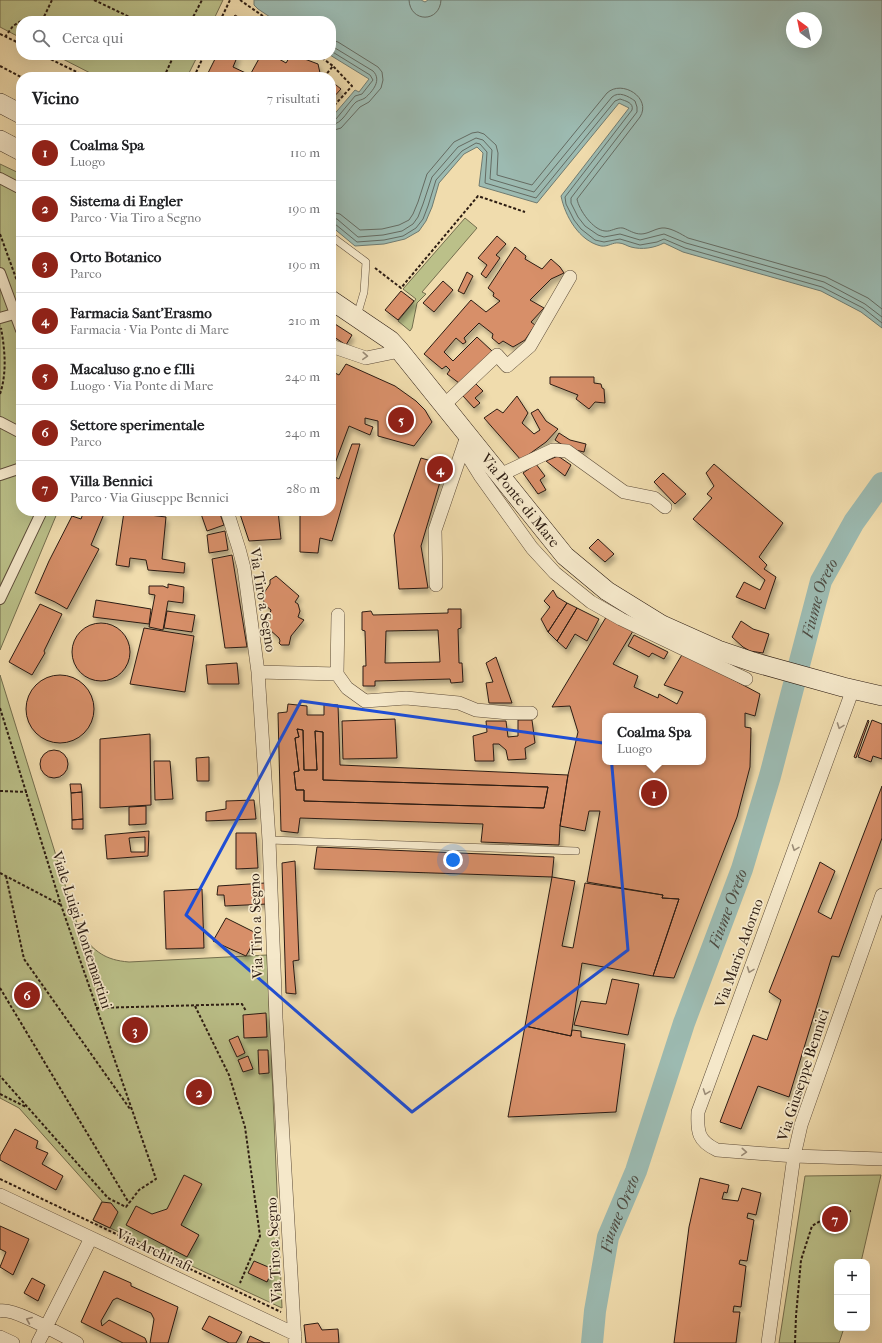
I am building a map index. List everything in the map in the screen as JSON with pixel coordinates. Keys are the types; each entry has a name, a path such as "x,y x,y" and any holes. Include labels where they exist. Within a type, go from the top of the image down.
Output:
{"main road":[{"path":"0,103 16,111"},
{"path":"0,140 16,148"},
{"name":"Via Ponte di Mare","path":"336,303 390,340 444,405 465,441 500,475 566,556 607,591 662,625 718,650 750,671 848,688 882,696"}],"street":[{"path":"0,178 16,186"},
{"path":"0,273 16,309"},
{"path":"444,405 497,355 507,366 530,346 570,278"},
{"path":"0,318 16,314"},
{"path":"336,348 366,358 400,351"},
{"path":"0,422 16,430"},
{"path":"436,586 435,530 465,441"},
{"path":"465,441 481,477 532,548 555,573 591,602 622,619 750,671"},
{"path":"500,475 553,450 567,451 624,492 654,498 665,507"},
{"path":"0,475 16,470"},
{"path":"0,599 40,516"},
{"name":"Via Tiro a Segno","path":"229,516 240,549 244,568 258,672 269,840 276,1018 295,1339"},
{"path":"338,615 337,674 347,688 365,701 406,698 459,703 476,710 531,713"},
{"path":"258,672 337,674"},
{"name":"Via Mario Adorno","path":"848,688 698,1112 697,1130 706,1145 717,1150 794,1156 882,1159"},
{"name":"Via Giuseppe Bennici","path":"768,1343 794,1156 800,1125 882,895"},
{"name":"Via Archirafi","path":"0,1195 91,1238 295,1339"},
{"path":"38,1343 91,1238"},
{"path":"0,1311 7,1310 46,1327 77,1343"},
{"path":"0,1337 14,1343"}],"lane":[{"path":"336,240 366,262 364,292 357,318"},
{"path":"269,840 576,851"}],"path":[{"path":"44,16 52,0"},
{"path":"94,0 128,16"},
{"path":"194,16 202,0"},
{"path":"222,16 230,0"},
{"path":"240,0 263,16"},
{"path":"5,37 16,24"},
{"path":"0,34 16,42"},
{"path":"53,60 77,72"},
{"path":"166,72 172,60"},
{"path":"196,72 202,60"},
{"path":"325,60 333,66 352,86 336,104"},
{"path":"0,66 16,74"},
{"path":"328,72 333,66"},
{"path":"366,262 401,288 478,196 525,212"},
{"path":"0,234 16,278"},
{"path":"0,325 5,352 3,386 0,394"},
{"name":"Viale Luigi Montemartini","path":"0,708 61,905 156,1179 139,1190 129,1203"},
{"path":"0,791 27,792"},
{"path":"0,873 61,905"},
{"path":"6,876 24,959 132,1112"},
{"path":"0,988 129,1203 126,1207 108,1198 0,1076"},
{"path":"96,1008 242,1004 246,1011"},
{"path":"195,1006 229,1075 245,1127 260,1236 240,1283"},
{"path":"0,1094 28,1108"},
{"path":"0,1179 294,1318"},
{"path":"795,1343 801,1260 812,1226 829,1216 851,1211"}],"highlighted area":[{"path":"301,701 610,744 628,950 412,1112 186,915"}],"green space":[{"path":"0,0 223,0 215,16 16,16 16,35 0,27"},
{"path":"65,60 196,60 190,72 88,72"},
{"path":"0,164 16,172 16,516 56,516 0,650"},
{"path":"465,218 477,228 422,292 426,294 417,303 412,328 410,331 398,321 416,299 403,289"},
{"path":"0,675 80,933 91,945 107,957 129,962 267,955 282,1308 93,1220 102,1201 19,1108 0,1098"},
{"path":"881,1175 862,1259 834,1259 834,1331 843,1331 839,1343 779,1343 805,1176"}],"water":[{"path":"254,0 421,0 425,2 428,0 882,0 882,328 861,312 821,291 683,252 664,243 652,247 639,248 631,247 622,243 601,246 586,239 574,227 566,212 561,196 629,108 619,103 537,203 479,186 483,153 477,147 464,154 439,183 432,207 426,221 419,231 405,239 384,244 355,246 336,230 336,112 355,90 359,92 369,79 336,59 336,16 268,16 254,5"}],"building":[{"path":"214,60 236,60 233,67 244,72 208,72"},
{"path":"258,60 281,60 286,63 288,60 307,60 318,64 320,72 252,72"},
{"path":"336,85 341,89 336,94"},
{"path":"497,236 506,244 496,255 500,258 486,278 481,274 487,265 478,258"},
{"path":"515,247 526,256 525,259 542,269 551,259 564,273 551,279 530,300 544,308 531,322 535,325 525,340 513,347 503,341 499,344 492,338 493,334 479,323 464,338 466,342 463,344 456,338 444,352 453,361 477,337 492,351 463,386 447,374 450,370 446,366 442,369 424,354 471,300 486,312 500,301 493,296 494,293 488,288"},
{"path":"467,272 473,276 464,294 458,291"},
{"path":"443,281 453,290 434,312 423,303"},
{"path":"401,291 414,301 398,320 385,310"},
{"path":"336,325 352,335 346,345 336,338"},
{"path":"346,364 395,386 416,401 425,410 432,422 414,446 378,436 378,421 365,418 365,424 373,427 370,435 349,426 336,461 336,374 339,375"},
{"path":"550,377 594,377 594,383 601,384 602,388 604,389 605,403 595,402 589,409 576,399 578,395 550,384"},
{"path":"476,384 483,391 475,398 480,403 474,408 463,396"},
{"path":"517,396 528,413 522,423 534,434 540,430 531,413 538,409 546,421 558,429 546,442 521,460 484,418 497,409 503,413"},
{"path":"559,433 570,440 586,444 584,452 567,448 555,440"},
{"path":"352,444 360,444 332,541 320,538 318,553 300,552 300,516 336,516 336,478 339,479"},
{"path":"558,456 571,465 565,476 546,461"},
{"path":"421,458 445,465 421,546 428,588 399,589 394,535"},
{"path":"536,464 545,476 540,480 546,490 538,494 523,473"},
{"path":"714,464 783,523 759,557 767,565 764,569 776,577 765,609 736,597 744,582 760,590 765,580 693,519 712,498 707,494 714,486 706,473"},
{"path":"663,473 686,494 675,504 654,482"},
{"path":"72,516 81,519 82,516 103,516 91,545 99,549 67,609 35,593 49,561"},
{"path":"123,516 166,517 162,559 185,563 184,573 148,570 146,560 130,558 129,567 116,565"},
{"path":"202,516 221,516 224,525 207,531"},
{"path":"241,516 279,516 281,539 249,541"},
{"path":"225,531 228,550 209,553 207,535"},
{"path":"598,539 614,554 605,562 589,548"},
{"path":"232,555 247,647 225,648 212,559"},
{"path":"276,576 299,596 295,602 298,604 300,611 298,617 304,620 291,636 289,645 281,645 279,643 279,638 269,629 268,619 271,610 265,605 262,596 270,584 270,580"},
{"path":"168,584 184,587 183,603 168,601 163,630 149,627 155,595 149,594 149,586 163,586 168,588"},
{"path":"553,590 557,597 567,603 548,632 541,619 550,607 544,601"},
{"path":"96,600 151,609 149,624 93,617"},
{"path":"567,603 577,608 557,641 548,632"},
{"path":"40,604 62,614 44,651 45,653 32,675 9,662"},
{"path":"577,608 599,619 587,641 575,634 566,649 557,641"},
{"path":"448,609 461,609 461,628 458,629 459,663 462,663 463,682 451,683 450,679 375,681 375,686 363,686 363,666 366,666 365,631 362,630 362,612 371,611 373,615 448,613","holes":["438,630 440,662 385,663 386,631"]},
{"path":"167,611 195,615 192,632 164,628"},
{"path":"608,614 633,631 613,664 638,676 634,687 658,698 659,694 677,704 683,692 664,685 683,653 760,694 755,716 745,713 745,727 751,728 750,767 737,817 674,978 653,976 679,899 662,898 663,895 587,882 600,811 589,811 585,831 560,826 568,775 578,732 570,706 552,707"},
{"path":"741,621 753,629 769,634 763,653 750,651 732,637"},
{"path":"101,623 112,625 125,636 128,641 130,652 128,663 117,676 112,679 101,681 90,679 77,668 74,663 72,652 74,641 85,628 90,625"},
{"path":"144,628 194,636 185,692 130,684"},
{"path":"634,635 668,652 664,659 652,653 649,657 628,646"},
{"path":"496,657 512,703 489,703 486,683 493,682 486,663"},
{"path":"237,663 239,684 208,684 206,665"},
{"path":"53,675 67,675 79,680 89,690 94,702 94,716 89,728 79,738 67,743 53,743 41,738 31,728 26,716 26,702 31,690 41,680"},
{"path":"288,704 307,706 307,715 324,715 324,704 338,705 340,765 568,775 560,826 559,845 481,842 483,824 300,818 298,833 281,831 278,713 287,712","holes":["297,729 303,730 304,770 317,770 315,731 323,732 323,780 548,787 544,808 304,801 304,790 296,790 294,772 299,771 295,738 299,737"]},
{"path":"395,719 397,758 343,759 342,721"},
{"path":"518,720 532,720 535,743 525,748 526,759 508,760 506,750 499,744 493,744 494,761 475,761 473,736 487,732 486,721 506,721 508,737 518,736"},
{"path":"868,720 869,721 856,758 854,757"},
{"path":"872,720 882,724 882,759 873,756 871,762 858,757"},
{"path":"297,729 303,730 304,770 317,770 315,731 323,732 323,780 548,787 544,808 304,801 304,790 296,790 294,772 299,771 295,738 299,737"},
{"path":"150,734 151,805 100,808 100,739"},
{"path":"54,750 60,751 64,754 67,758 67,770 64,774 60,777 54,778 48,777 44,774 41,770 40,764 41,758 44,754 48,751"},
{"path":"209,757 209,781 197,781 196,758"},
{"path":"154,761 170,761 173,799 155,800"},
{"path":"70,784 81,784 82,792 71,793"},
{"path":"882,786 882,838 839,957 832,956 789,1097 758,1086 741,1129 720,1122 753,1035 767,1040 781,1000 769,992 820,862 835,871 818,912 831,919"},
{"path":"82,792 83,819 72,820 71,793"},
{"path":"254,800 256,819 206,821 206,812 226,809 226,801"},
{"path":"146,806 146,824 129,825 129,807"},
{"path":"83,819 83,829 72,829 72,820"},
{"path":"149,831 148,856 107,859 105,835"},
{"path":"236,833 256,833 258,868 236,869"},
{"path":"145,837 145,852 131,852 129,838"},
{"path":"317,847 554,857 552,877 314,869"},
{"path":"295,861 299,960 293,961 296,994 286,993 282,863"},
{"path":"552,877 575,881 562,946 573,948 585,883 663,895 662,898 679,899 653,976 582,963 571,1036 525,1026"},
{"path":"265,883 267,904 225,906 224,895 217,895 218,886"},
{"path":"202,889 204,948 166,949 164,891"},
{"path":"226,918 258,934 246,956 213,941"},
{"path":"612,979 639,984 628,1035 574,1025 581,1001 606,1004"},
{"path":"266,1013 267,1037 244,1038 243,1015"},
{"path":"525,1026 571,1036 572,1030 581,1031 581,1037 625,1044 616,1112 508,1117"},
{"path":"238,1036 245,1053 237,1057 229,1040"},
{"path":"258,1050 268,1050 269,1073 259,1074"},
{"path":"248,1056 253,1069 243,1072 238,1060"},
{"path":"15,1129 38,1141 36,1148 48,1153 42,1164 63,1176 56,1190 0,1160 0,1156"},
{"path":"184,1175 202,1184 181,1225 199,1235 187,1257 126,1225 136,1206 152,1214 167,1209"},
{"path":"700,1178 729,1185 727,1193 724,1192 722,1199 738,1201 742,1188 761,1193 756,1215 748,1213 747,1218 754,1220 747,1261 740,1260 739,1264 746,1266 741,1307 734,1306 733,1312 740,1312 736,1343 674,1343 689,1227"},
{"path":"102,1202 111,1203 118,1212 110,1228 93,1220"},
{"path":"0,1226 29,1239 13,1275 0,1267 6,1252 0,1249"},
{"path":"254,1261 273,1269 267,1282 248,1273"},
{"path":"104,1271 131,1283 131,1286 178,1307 168,1343 150,1343 154,1319 151,1313 117,1298 113,1300 101,1321 102,1326 109,1320 145,1338 147,1343 123,1343 81,1322"},
{"path":"32,1278 45,1285 38,1301 24,1293"},
{"path":"209,1316 242,1332 236,1343 229,1343 202,1329"},
{"path":"318,1323 322,1330 338,1329 339,1343 306,1343 304,1325"},
{"path":"250,1336 265,1343 247,1343"}],"waterway":[{"name":"Fiume Oreto","path":"592,1343 595,1311 608,1237 636,1171 684,1023 742,869 770,776 821,581 854,522 882,483"}],"place":[{"name":"Macaluso g.no e f.lli","path":"401,420"},
{"name":"Farmacia Sant'Erasmo","path":"440,469"},
{"name":"Coalma Spa","path":"654,793"},
{"name":"Settore sperimentale","path":"27,995"},
{"name":"Orto Botanico","path":"135,1030"},
{"name":"Sistema di Engler","path":"199,1092"},
{"name":"Villa Bennici","path":"835,1219"}]}
